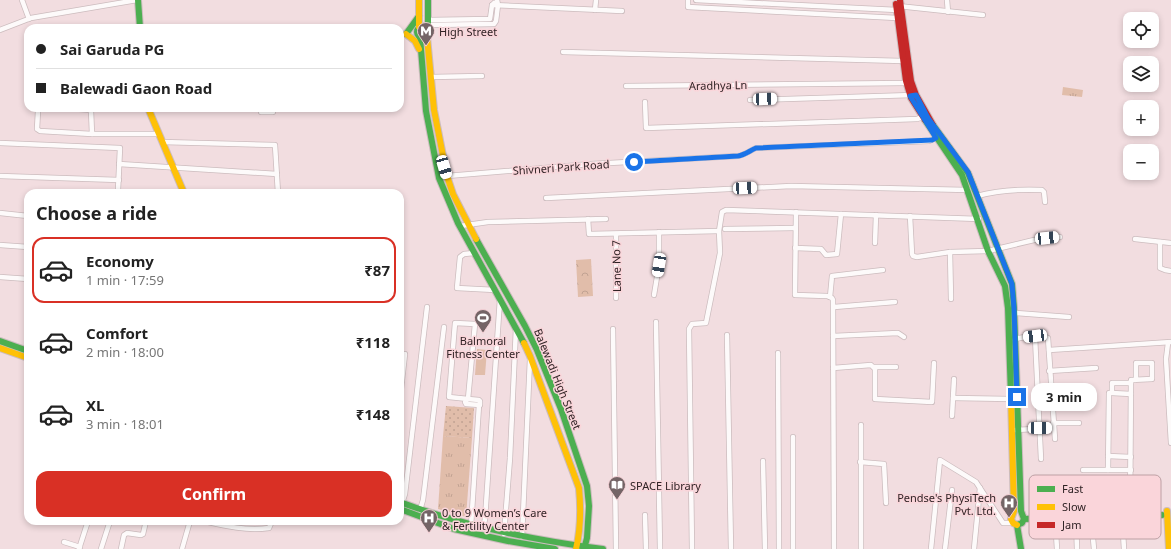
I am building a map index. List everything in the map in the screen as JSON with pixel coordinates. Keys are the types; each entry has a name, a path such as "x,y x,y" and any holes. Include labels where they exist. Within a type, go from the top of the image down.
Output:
{"main road":[{"path":"138,0 140,24"},
{"path":"418,35 419,0"},
{"path":"404,34 418,35 423,38 427,37 430,32 428,24 428,0"},
{"path":"898,5 897,18 906,83 928,118 968,172 977,196 988,251 1005,286 1012,339 1015,430 1014,514 1011,518 1015,524 1021,549"},
{"path":"898,5 913,95 923,117 962,175 981,218 997,248 1012,284 1015,313 1012,339 1011,400 1022,516 1022,523 1015,524"},
{"path":"404,33 414,24 419,14"},
{"path":"419,27 428,24"},
{"path":"404,35 417,44 421,56"},
{"name":"Balewadi High Street","path":"418,35 426,111 436,169 446,197 460,226 516,327 530,356 579,488 581,506 577,547"},
{"name":"Balewadi High Street","path":"427,37 434,110 447,176 459,207 537,350 561,409 587,486 589,506 585,548"},
{"path":"150,112 182,189"},
{"path":"452,210 459,207"},
{"path":"0,341 24,350"},
{"path":"0,348 24,357"},
{"path":"404,505 445,519 504,534 577,547 603,549"},
{"path":"404,505 454,529 508,541 555,549"},
{"path":"1014,514 1017,512 1022,516 1029,516"},
{"path":"1168,514 1169,549"}],"street":[{"path":"22,0 29,19"},
{"path":"0,30 29,19 138,0"},
{"path":"595,10 596,0"},
{"path":"688,0 688,6 897,18"},
{"path":"696,0 888,10 898,5 983,15"},
{"path":"947,0 948,12"},
{"path":"490,19 492,5 498,2 622,11"},
{"path":"496,23 498,2"},
{"path":"887,18 888,10"},
{"path":"428,24 490,19 496,23"},
{"path":"428,24 496,23"},
{"path":"563,52 903,61"},
{"path":"431,77 482,76"},
{"name":"Aradhya Ln","path":"626,86 906,83"},
{"path":"750,100 913,95"},
{"path":"645,102 646,128 917,119 923,117"},
{"path":"38,112 38,131 92,134 159,134"},
{"path":"91,112 92,134"},
{"path":"261,112 272,112"},
{"name":"Shivneri Park Road","path":"447,176 591,164 738,156 745,155 756,148 929,141 936,138"},
{"path":"162,142 275,145 278,189"},
{"path":"0,143 120,148 118,189"},
{"path":"119,164 277,174"},
{"path":"0,176 119,180"},
{"path":"546,198 791,186 968,190"},
{"path":"977,196 1002,191 1026,189 1042,190 1044,192 1045,202"},
{"path":"692,549 689,329 692,324 706,323 720,253 719,231 722,212 726,210 981,218"},
{"path":"796,212 795,295 830,297"},
{"path":"0,213 24,216"},
{"path":"795,248 821,248 826,255 836,254 841,214"},
{"path":"875,243 876,215"},
{"path":"910,216 913,256 917,257 950,252 988,251 1034,240 1060,237"},
{"path":"460,226 468,224 513,221 606,218"},
{"path":"588,219 589,234 719,231"},
{"path":"725,229 795,228"},
{"path":"654,295 659,265 660,232"},
{"name":"Lane No 7","path":"616,234 616,298"},
{"path":"1135,239 1171,243"},
{"path":"1160,242 1160,268 1171,271"},
{"path":"0,245 24,247"},
{"path":"950,252 951,299"},
{"path":"474,253 464,254 460,257 457,288 495,290"},
{"path":"834,549 834,308 833,300 830,297 832,276 883,270"},
{"path":"0,277 24,279"},
{"path":"483,529 485,520 500,299"},
{"path":"834,308 895,302"},
{"path":"404,496 427,307"},
{"path":"1015,313 1069,317"},
{"path":"656,322 660,549"},
{"path":"468,399 475,324 455,323 449,397 480,401 471,526"},
{"path":"420,510 423,500 444,327"},
{"path":"504,534 510,458 516,327"},
{"path":"613,329 616,549"},
{"path":"833,336 898,333 904,337"},
{"path":"727,335 731,549"},
{"path":"1012,339 1035,336 1048,338 1049,371 1055,439"},
{"path":"1035,336 1041,459"},
{"path":"1049,350 1169,343 1166,359 1169,381 1171,443"},
{"path":"778,353 779,549"},
{"path":"522,537 530,356"},
{"path":"874,367 875,400 932,402 934,364"},
{"path":"1131,475 1131,380 1136,380 1152,380 1152,364 1136,364 1136,380"},
{"path":"833,368 871,365 874,367 896,367"},
{"path":"1049,371 1096,368"},
{"path":"952,416 954,379"},
{"path":"1131,383 1112,383 1112,393 1131,394"},
{"path":"1108,470 1109,393"},
{"path":"953,398 1011,400"},
{"path":"1015,430 1079,423"},
{"path":"861,425 861,549"},
{"path":"793,437 793,549"},
{"path":"1108,456 1131,457"},
{"path":"931,549 940,460 976,480 1003,523 1015,524"},
{"path":"763,461 765,549"},
{"path":"860,462 884,464 886,503"},
{"path":"1083,470 1131,470"},
{"path":"974,549 980,488"},
{"path":"945,549 952,490"},
{"path":"645,515 646,549"},
{"path":"64,542 79,548 87,525"},
{"path":"101,549 109,525"},
{"path":"121,549 124,535 127,533 141,535 143,534 145,525"},
{"path":"182,549 189,525"},
{"path":"230,525 244,529 269,528 270,525"},
{"path":"1056,539 1057,549"},
{"path":"1077,539 1077,549"},
{"path":"1093,539 1094,549"},
{"path":"1123,539 1124,549"}],"green space":[{"path":"1063,87 1083,90 1082,97 1062,95"},
{"path":"591,259 593,296 578,297 576,260"},
{"path":"477,349 487,350 485,375 475,375"},
{"path":"446,406 474,408 472,438 443,436"},
{"path":"443,436 472,438 466,517 438,509"}],"traffic: fast":[{"path":"138,0 140,24"},
{"path":"428,0 428,27"},
{"path":"406,34 419,16"},
{"path":"425,26 428,27 429,32 428,37 421,38 418,37 417,30 418,27 425,26"},
{"path":"420,37 426,111 439,178 458,223 524,343"},
{"path":"925,120 962,175 988,251 1005,286 1008,308 1011,397"},
{"path":"933,125 968,173 1012,284 1021,511 1024,519 1022,523 1017,525"},
{"path":"476,239 525,326 537,350 561,409 587,486 589,506 587,538 584,549"},
{"path":"0,341 24,350"},
{"path":"404,503 450,519 500,532 603,549"},
{"path":"404,510 454,529 508,541 555,549"},
{"path":"1024,519 1029,519"},
{"path":"1017,525 1021,549"}],"traffic: slow":[{"path":"419,0 419,27"},
{"path":"406,34 415,41 419,49"},
{"path":"427,37 434,110 447,176 453,194 476,239"},
{"path":"150,112 182,189"},
{"path":"524,343 579,488 580,518 576,549"},
{"path":"0,348 24,357"},
{"path":"1011,397 1014,511 1011,519 1013,523 1017,525"},
{"path":"1167,511 1169,549"}],"traffic: jam":[{"path":"900,0 911,81 916,95 933,125"},
{"path":"896,4 906,81 911,98 925,120"}],"place":[{"name":"High Street","path":"426,46"},
{"name":"Balmoral Fitness Center","path":"483,333"},
{"name":"SPACE Library","path":"617,500"},
{"name":"Pendse's PhysiTech Pvt. Ltd.","path":"1009,518"},
{"name":"0 to 9 Women’s Care & Fertility Center","path":"429,533"}],"route":[{"path":"634,162 738,156 745,155 756,148 929,141 936,138 910,96 916,95 928,118 968,172 1012,284 1014,294 1017,397"}]}
